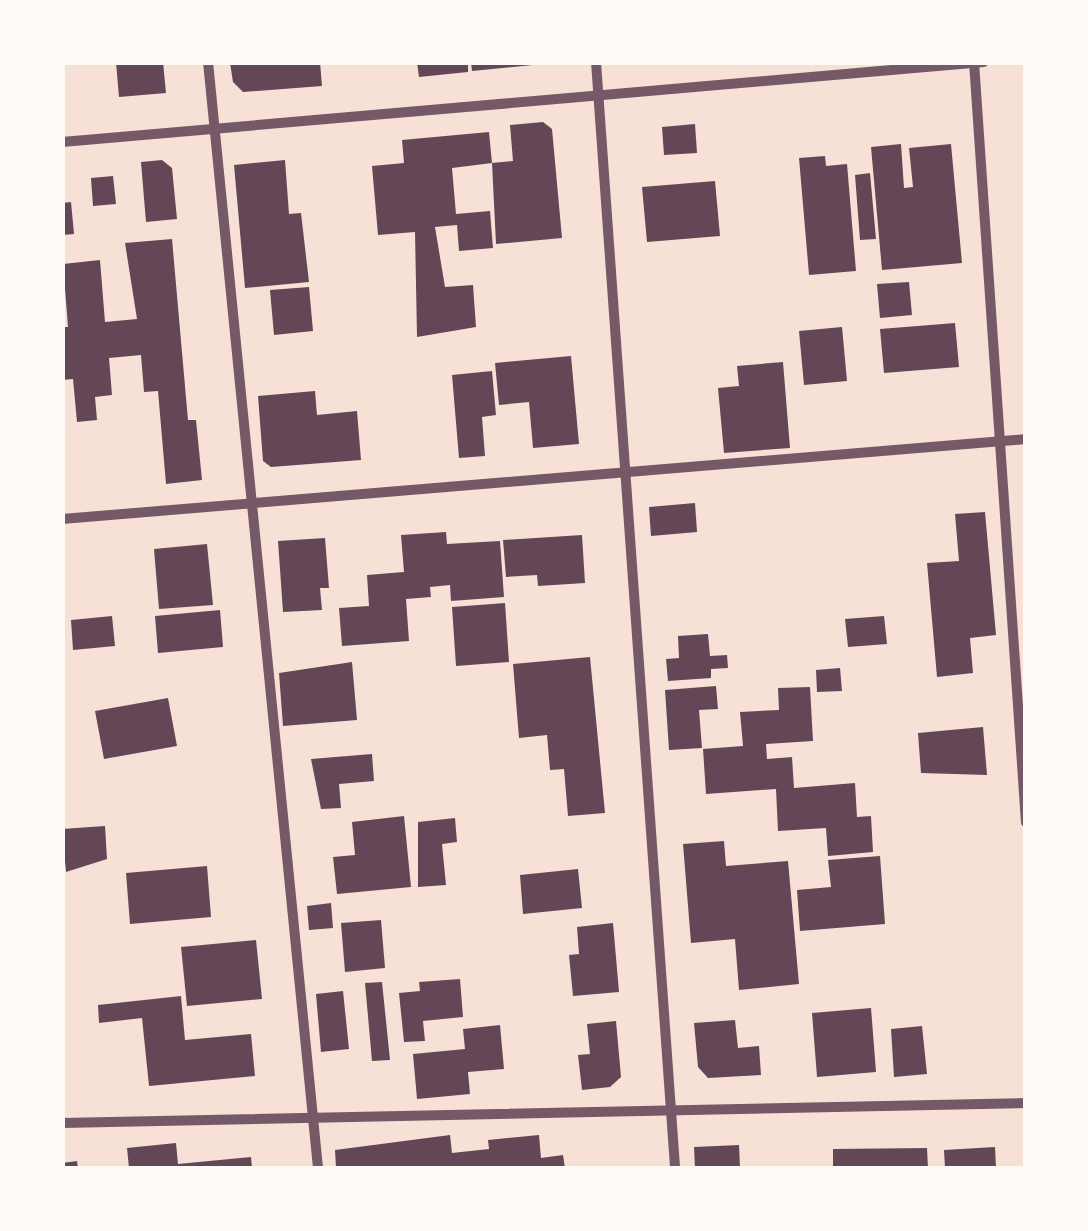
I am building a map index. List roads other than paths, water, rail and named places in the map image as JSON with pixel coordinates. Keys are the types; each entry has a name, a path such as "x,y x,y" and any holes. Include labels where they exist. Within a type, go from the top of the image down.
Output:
{"street":[{"path":"208,62 256,501 318,1168"},
{"path":"596,62 621,468 675,1168"},
{"path":"62,142 984,62"},
{"path":"974,63 1026,822"},
{"path":"62,519 621,468 1026,439"},
{"path":"62,1123 1026,1104"}]}
